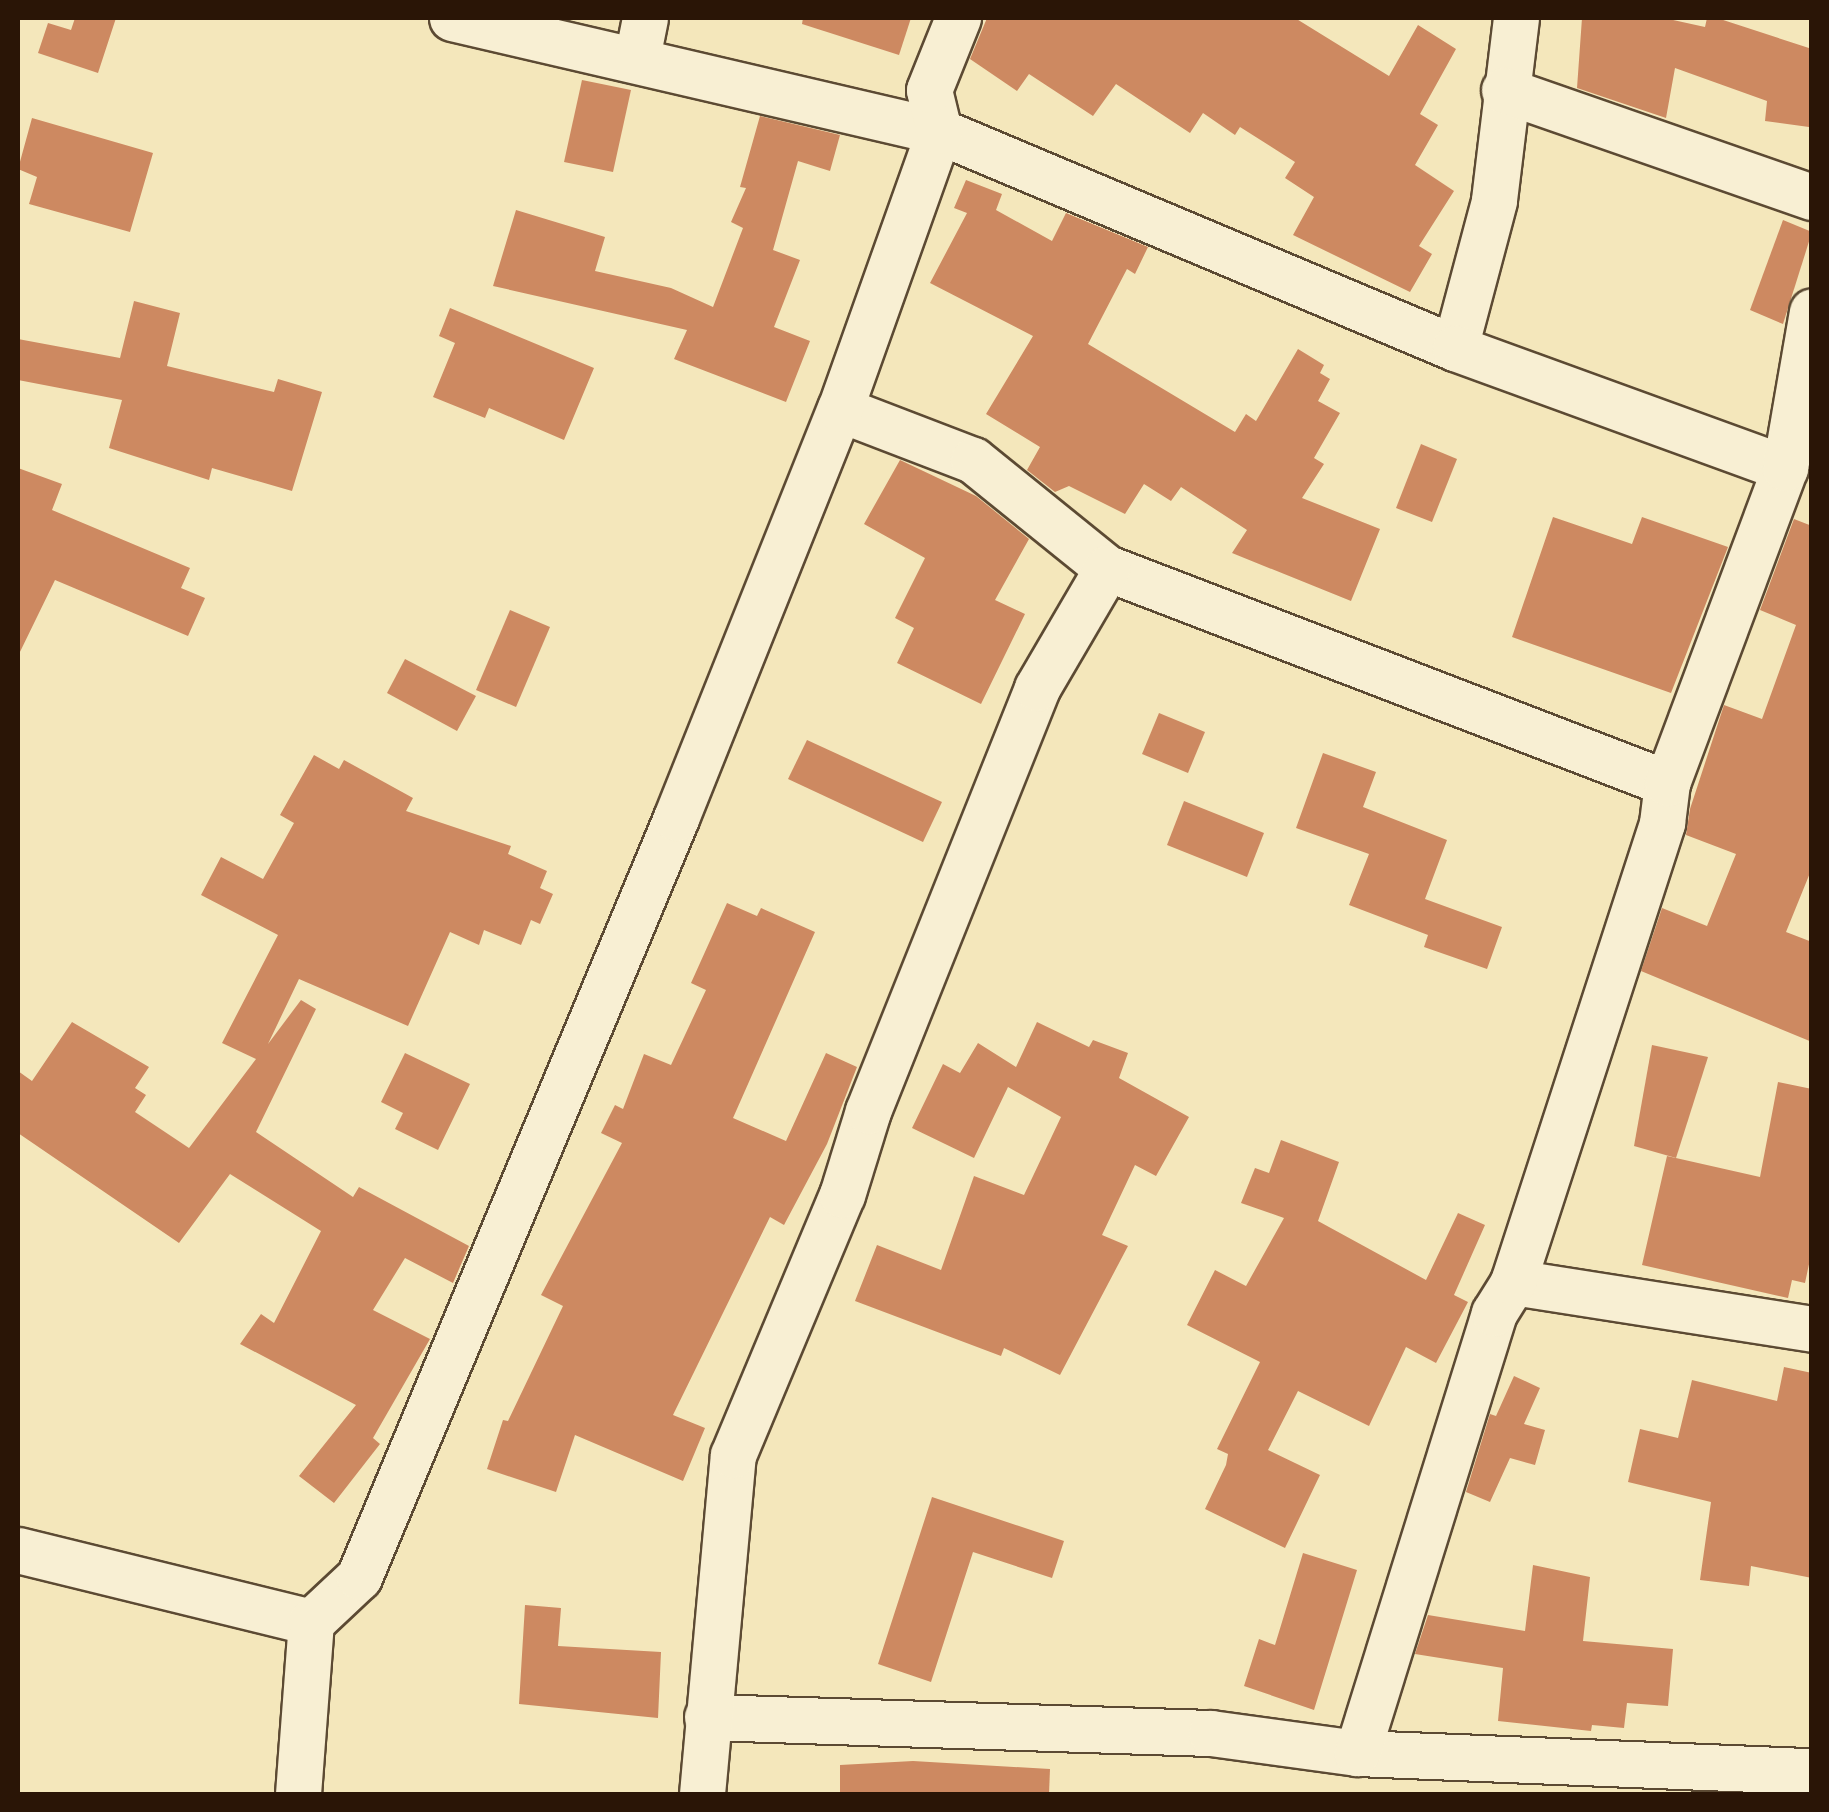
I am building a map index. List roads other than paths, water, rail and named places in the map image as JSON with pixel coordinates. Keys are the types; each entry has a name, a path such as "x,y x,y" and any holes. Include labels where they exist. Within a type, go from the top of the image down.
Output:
{"street":[{"path":"452,18 641,38 939,131 1454,348 1785,468"},
{"path":"298,1794 310,1622 360,1577 840,408 939,131 929,90 958,18"},
{"path":"1454,348 1494,201 1504,90 1516,18"},
{"path":"1504,90 1812,197"},
{"path":"1357,1753 1494,1313 1513,1282 1662,822 1666,783 1785,468 1812,311"},
{"path":"840,408 972,460 1106,568 1666,783"},
{"path":"702,1794 733,1454 842,1195 868,1110 1037,688 1106,568"},
{"path":"1513,1282 1812,1328"},
{"path":"18,1550 310,1622"},
{"path":"707,1718 1211,1732 1357,1753 1812,1771"}]}
